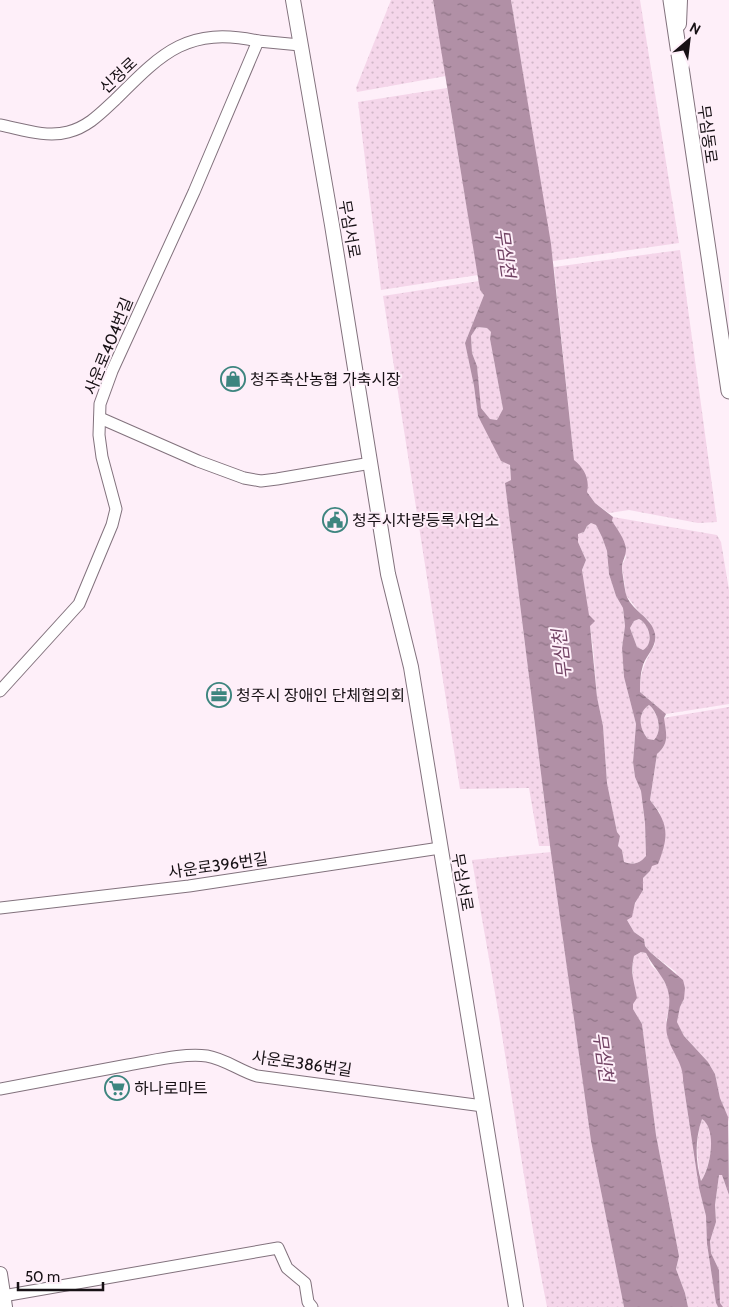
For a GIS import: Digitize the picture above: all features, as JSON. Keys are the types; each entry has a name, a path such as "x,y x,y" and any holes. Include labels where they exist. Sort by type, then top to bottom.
{"main road":[{"name":"무심동로","path":"671,0 729,391"}],"street":[{"name":"무심서로","path":"293,0 388,574 411,668 516,1307"},
{"path":"678,52 680,0"},
{"name":"신정로","path":"0,125 38,133 55,134 68,132 81,127 97,117 161,57 180,44 197,39 218,37 258,40"},
{"path":"258,40 300,45"},
{"name":"사운로404번길","path":"0,691 79,604 112,525 116,509 102,457 99,435 100,404 112,371 194,192 258,40"},
{"path":"100,418 215,468 244,478 261,481 371,463"},
{"name":"사운로396번길","path":"0,908 190,886 440,848"},
{"name":"사운로386번길","path":"0,1089 196,1055 209,1056 245,1073 257,1076 483,1106"},
{"path":"0,1274 4,1302 278,1248 287,1268 305,1283 308,1302 312,1307"}],"shaded area":[{"path":"391,0 433,0 446,76 357,92 356,88"},
{"path":"511,0 640,0 679,243 553,261"},
{"path":"447,88 478,275 381,290 358,102"},
{"path":"680,250 717,522 698,523 629,510 609,513 595,503 587,492 574,461 554,267"},
{"path":"479,281 480,290 484,295 465,343 478,416 510,464 511,480 505,483 550,846 539,846 529,788 460,789 383,296"},
{"path":"477,327 487,328 491,332 490,339 503,409 497,420 490,419 481,408 477,366 472,353 471,336"},
{"path":"613,517 717,535 721,542 729,590 729,704 666,714 640,692 644,667 655,644 650,622 639,612 626,595 622,566 626,557 612,521"},
{"path":"591,523 596,525 602,537 607,551 609,574 616,596 623,608 625,626 622,648 624,677 636,724 633,762 635,777 641,791 645,823 646,856 634,864 624,862 622,850 618,846 620,836 617,832 607,783 603,726 597,697 593,647 582,570 586,560 578,542 578,534 584,532"},
{"path":"639,619 646,625 650,638 647,647 643,650 637,647 630,628 634,621"},
{"path":"649,705 657,717 659,727 654,740 648,739 641,726 641,717 645,708"},
{"path":"729,707 729,1122 720,1098 715,1074 708,1062 684,1036 677,1022 684,999 676,972 650,952 645,946 644,939 634,932 627,920 632,916 642,888 643,878 650,871 660,813 650,800 657,754 664,746 666,737 663,718"},
{"path":"551,852 591,1141 624,1307 547,1307 528,1203 498,1008 472,860"},
{"path":"641,952 646,953 651,965 661,975 670,998 666,1020 684,1071 683,1081 699,1188 706,1216 707,1244 718,1307 688,1307 676,1269 679,1256 656,1135 642,1024 633,1009 633,962 634,956"},
{"path":"702,1118 710,1129 712,1143 708,1164 701,1181 697,1150"},
{"path":"719,1175 722,1175 729,1195 729,1307 723,1307 720,1304 719,1270 711,1253 710,1241 716,1222 715,1205"}],"water":[{"name":"무심천","path":"433,0 511,0 551,244 574,460 585,474 588,483 587,492 595,503 613,517 612,521 626,549 622,567 628,600 650,623 655,634 655,643 642,668 640,692 666,714 664,718 665,742 657,754 650,800 664,823 665,838 658,864 652,866 643,878 643,890 635,903 632,917 627,920 634,932 644,939 645,946 650,952 683,980 685,988 684,999 677,1022 684,1036 708,1062 715,1074 720,1098 728,1117 729,1195 722,1175 719,1175 715,1205 716,1222 710,1241 711,1253 719,1270 720,1303 723,1307 718,1307 716,1303 707,1244 706,1216 699,1188 682,1069 667,1033 668,990 663,978 646,953 641,952 634,956 632,968 637,998 633,1004 633,1009 642,1024 656,1135 679,1256 676,1269 688,1307 624,1307 591,1141 550,846 505,483 511,480 510,465 501,461 478,416 465,343 484,295 480,290","holes":["477,327 487,328 491,332 490,339 503,409 497,420 490,419 481,408 477,366 472,353 471,336","591,523 596,525 602,537 607,551 609,574 616,596 623,608 625,626 622,648 624,677 636,724 633,762 635,777 641,791 645,823 646,856 634,864 624,862 622,850 618,846 620,836 617,832 607,783 603,726 597,697 590,626 595,621 589,615 582,570 586,560 578,542 578,534 584,532","639,619 643,621 648,629 649,643 643,650 637,647 630,628 634,621","649,705 657,717 659,727 654,740 648,739 641,726 643,712","702,1119 710,1131 711,1148 705,1175 701,1181 697,1157 698,1134"]}],"place":[{"name":"청주축산농협 가축시장","path":"233,379"},
{"name":"청주시차량등록사업소","path":"335,520"},
{"name":"청주시 장애인 단체협의회","path":"219,695"},
{"name":"하나로마트","path":"117,1088"}]}
